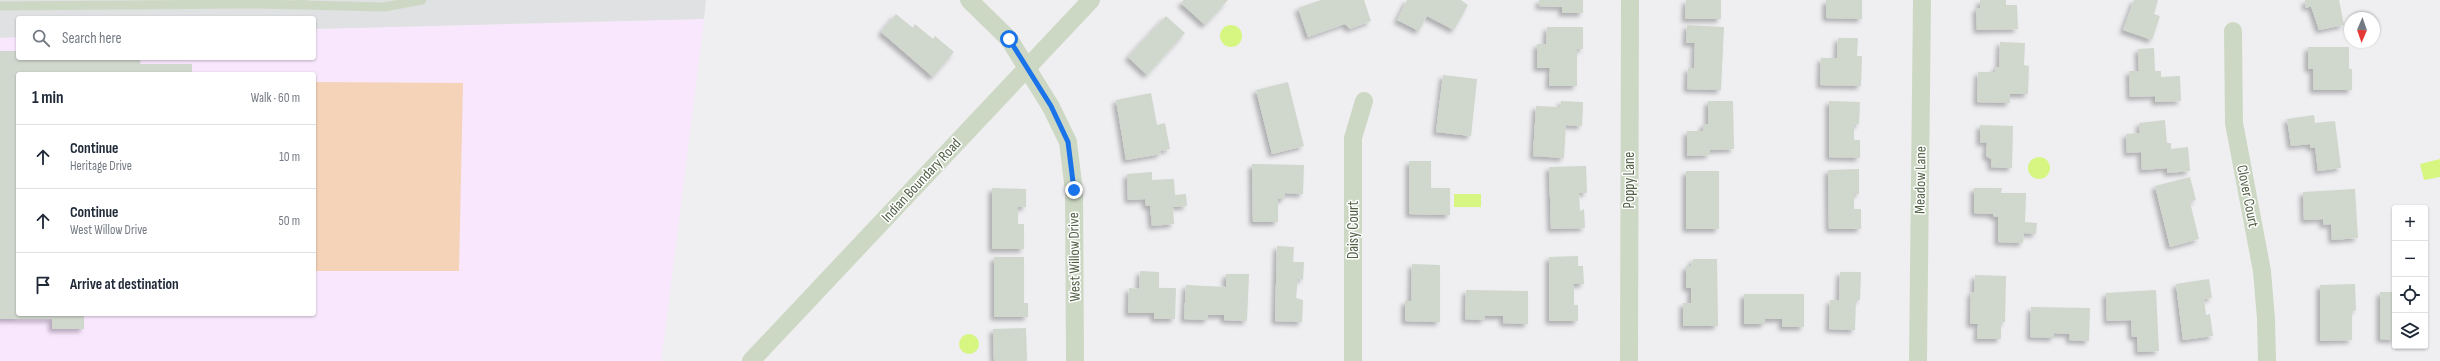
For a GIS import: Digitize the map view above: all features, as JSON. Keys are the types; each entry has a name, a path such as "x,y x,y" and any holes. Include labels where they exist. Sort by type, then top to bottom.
{"street":[{"name":"West Willow Drive","path":"969,0 1008,37 1051,106 1068,142 1074,190 1075,361"},
{"name":"Indian Boundary Road","path":"751,361 1091,0"},
{"name":"Poppy Lane","path":"1629,361 1630,0"},
{"name":"Meadow Lane","path":"1918,361 1922,0"},
{"name":"Clover Court","path":"2233,31 2234,123 2262,271 2266,319 2267,361"},
{"name":"Daisy Court","path":"1353,361 1353,138 1364,100"}],"lane":[{"path":"0,6 302,3 384,7 422,0"}],"shaded area":[{"path":"0,0 706,0 704,19 316,29 316,16 16,16 16,37 0,38"},
{"path":"704,19 661,361 0,361 0,38 16,37 16,60 316,60 316,29"},
{"path":"1227,25 1235,25 1242,32 1242,40 1235,47 1227,47 1220,40 1220,32"},
{"path":"316,82 463,83 459,271 316,271"},
{"path":"2039,157 2043,158 2049,164 2049,172 2043,178 2039,179 2035,178 2029,172 2028,168 2029,164 2035,158"},
{"path":"2440,159 2440,177 2424,180 2420,164"},
{"path":"1454,194 1481,194 1481,207 1454,207"},
{"path":"965,334 973,334 979,340 979,348 973,354 965,354 959,348 959,340"}],"building":[{"path":"1184,0 1228,0 1205,25 1181,3"},
{"path":"1321,0 1364,0 1371,21 1350,29 1345,24 1308,37 1298,8"},
{"path":"1407,0 1461,0 1468,5 1454,30 1427,16 1419,31 1397,20"},
{"path":"1539,0 1583,0 1583,13 1562,13 1562,7 1539,6"},
{"path":"1686,0 1721,0 1721,19 1685,19"},
{"path":"1826,0 1862,0 1862,19 1826,18"},
{"path":"1980,0 2006,0 2006,5 2017,5 2018,29 1977,30 1976,8 1980,8"},
{"path":"2134,0 2158,0 2154,14 2160,16 2152,40 2123,30"},
{"path":"2305,0 2339,0 2344,25 2319,30 2311,6 2306,8"},
{"path":"896,14 913,28 915,24 933,39 935,36 954,52 933,77 881,32"},
{"path":"1166,16 1185,33 1147,75 1128,57"},
{"path":"1687,25 1724,27 1721,90 1687,89 1688,68 1694,68 1695,43 1686,43"},
{"path":"1547,27 1583,27 1583,49 1577,49 1577,86 1549,86 1550,68 1537,68 1537,44 1546,44"},
{"path":"1838,38 1858,38 1857,56 1862,56 1861,86 1820,85 1821,58 1837,58"},
{"path":"2000,42 2025,43 2024,65 2029,66 2028,94 2010,94 2010,103 1977,102 1978,72 1995,72 1995,67 1999,67"},
{"path":"2308,47 2349,48 2349,69 2352,69 2352,90 2313,90 2313,69 2308,69"},
{"path":"2154,48 2155,71 2161,71 2161,77 2180,76 2181,101 2155,102 2155,96 2130,97 2129,71 2139,71 2138,49"},
{"path":"0,51 16,51 16,60 141,60 140,64 192,64 192,72 16,72 16,316 84,316 84,329 52,329 52,319 0,319"},
{"path":"1443,75 1477,79 1471,136 1436,132"},
{"path":"1288,82 1304,146 1272,154 1256,90"},
{"path":"1151,93 1157,125 1165,123 1170,149 1160,151 1161,154 1126,160 1116,100"},
{"path":"1561,101 1583,102 1582,126 1566,125 1564,158 1533,156 1536,106 1560,107"},
{"path":"1708,101 1733,101 1734,149 1710,150 1710,155 1687,156 1687,131 1703,131 1703,124 1708,124"},
{"path":"1829,101 1860,102 1859,124 1854,125 1854,140 1860,140 1860,158 1829,157"},
{"path":"2314,115 2315,123 2335,121 2341,168 2318,171 2315,147 2310,148 2310,144 2291,146 2287,119"},
{"path":"2165,120 2167,143 2171,143 2171,149 2188,147 2190,171 2167,173 2167,168 2142,170 2141,152 2127,153 2126,134 2140,133 2139,123"},
{"path":"1980,125 2013,126 2012,168 1991,167 1991,159 1986,156 1987,142 1980,143"},
{"path":"1409,161 1431,161 1431,188 1450,188 1450,215 1409,214"},
{"path":"1252,164 1304,165 1303,194 1285,193 1285,199 1278,199 1278,222 1253,222"},
{"path":"1586,166 1587,193 1579,193 1580,211 1584,209 1585,228 1551,229 1549,167"},
{"path":"1859,169 1859,194 1854,194 1854,209 1861,209 1861,229 1829,229 1828,170"},
{"path":"1686,171 1719,171 1719,229 1686,229"},
{"path":"1152,172 1152,180 1174,179 1175,195 1186,194 1187,206 1173,207 1174,224 1152,226 1150,206 1146,206 1145,199 1128,200 1127,174"},
{"path":"2190,177 2196,200 2190,202 2199,239 2170,247 2155,186"},
{"path":"992,188 1026,189 1026,207 1018,207 1018,224 1024,224 1024,249 992,249"},
{"path":"1974,188 2002,188 2001,193 2026,193 2025,222 2037,223 2036,234 2024,233 2023,243 1998,242 1998,217 1993,216 1993,214 1974,213"},
{"path":"2355,189 2358,238 2332,240 2331,224 2323,225 2323,219 2304,220 2303,192"},
{"path":"1277,246 1294,247 1293,262 1304,262 1303,280 1298,278 1296,298 1303,300 1302,322 1275,321"},
{"path":"1578,256 1578,266 1583,266 1584,284 1574,284 1574,305 1578,305 1578,321 1549,321 1549,257"},
{"path":"994,257 1024,257 1024,303 1028,303 1028,317 994,317"},
{"path":"1693,259 1717,259 1718,326 1683,326 1683,303 1691,303 1691,288 1686,288 1686,266 1691,266"},
{"path":"1412,264 1440,265 1440,322 1405,321 1405,301 1411,301"},
{"path":"1140,271 1159,272 1159,288 1176,288 1175,319 1154,319 1154,313 1128,313 1129,288 1139,289"},
{"path":"1840,272 1861,272 1860,300 1856,300 1855,330 1829,329 1830,300 1839,300"},
{"path":"1226,274 1249,274 1247,321 1224,320 1224,315 1208,315 1208,320 1184,319 1186,285 1226,287"},
{"path":"1975,275 2006,276 2005,322 2001,323 2001,339 1977,339 1978,324 1970,324 1971,292 1974,292"},
{"path":"2209,279 2212,298 2204,299 2206,315 2210,314 2213,336 2183,340 2176,284"},
{"path":"2355,284 2356,310 2352,312 2352,340 2320,341 2320,285"},
{"path":"1466,290 1528,291 1528,324 1503,323 1503,316 1484,316 1485,320 1465,319"},
{"path":"2156,290 2159,351 2138,352 2137,337 2132,337 2131,320 2107,321 2106,293"},
{"path":"2380,292 2392,292 2392,340 2380,339"},
{"path":"1744,294 1804,294 1804,327 1782,327 1782,319 1765,319 1765,324 1744,324"},
{"path":"2031,307 2090,308 2089,341 2069,340 2070,334 2054,333 2054,338 2030,337"},
{"path":"1026,328 1027,361 994,361 993,329"}],"route":[{"path":"1009,39 1028,67 1051,106 1068,142 1074,190"}]}
